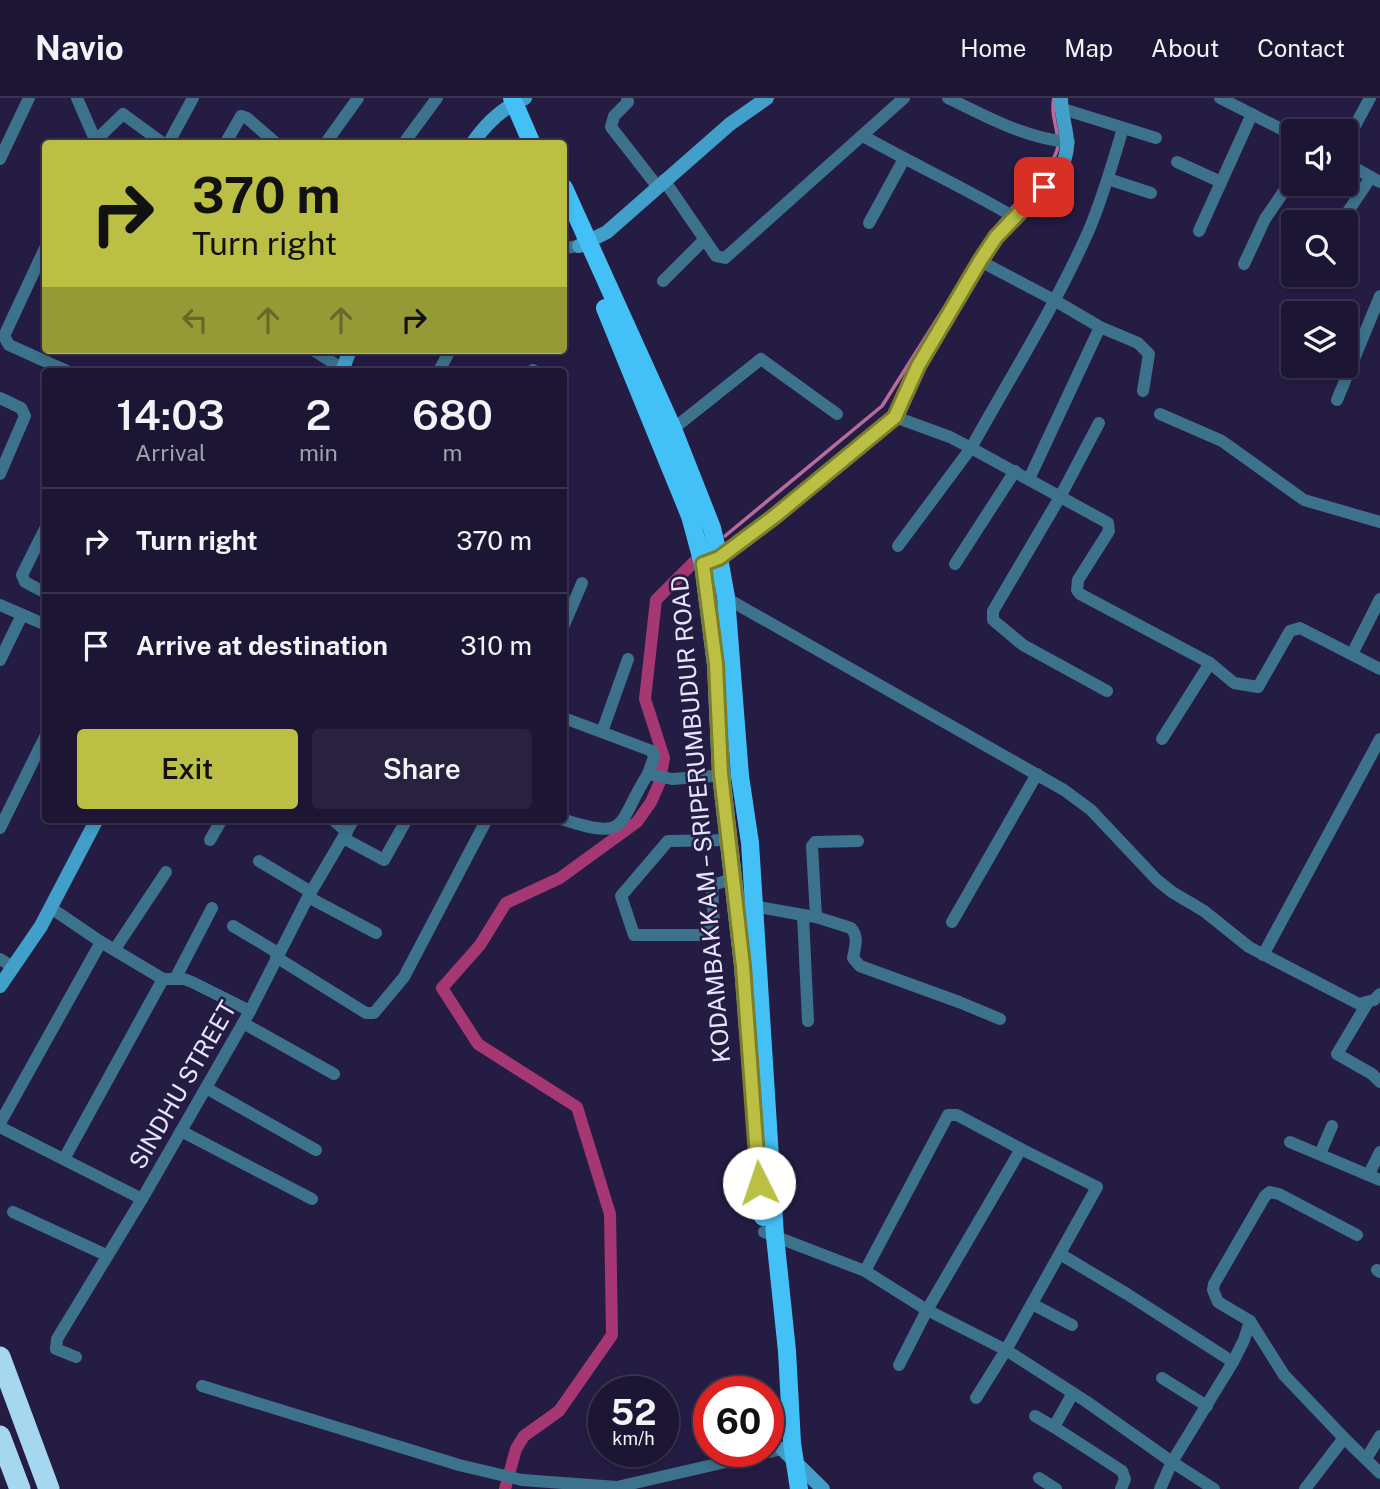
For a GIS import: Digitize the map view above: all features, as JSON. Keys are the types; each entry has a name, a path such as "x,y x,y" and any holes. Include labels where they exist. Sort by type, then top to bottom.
{"highway":[{"path":"0,1357 49,1489"},
{"path":"0,1436 20,1489"}],"main road":[{"path":"519,99 531,140"},
{"path":"519,99 543,140"},
{"name":"KODAMBAKKAM – SRIPERUMBUDUR ROAD","path":"567,201 577,246 673,429 712,528 711,561 721,774 770,1234 787,1351 792,1444 799,1489"},
{"name":"KODAMBAKKAM – SRIPERUMBUDUR ROAD","path":"567,220 726,598 740,776 750,843 778,1376"},
{"name":"KODAMBAKKAM – SRIPERUMBUDUR ROAD","path":"784,1466 787,1489"}],"street":[{"path":"0,159 29,98"},
{"path":"77,98 94,140"},
{"path":"168,140 192,98"},
{"path":"406,140 437,98"},
{"path":"627,98 628,102 614,116 611,127 720,258 729,256 904,98"},
{"path":"577,246 607,232 730,124 767,98"},
{"path":"948,98 1007,126 1061,141"},
{"path":"1220,98 1237,102 1252,114 1281,129"},
{"path":"1358,120 1370,98"},
{"path":"475,140 486,123 519,99"},
{"path":"327,140 351,100"},
{"path":"711,561 775,516 895,417 918,366 1009,214 1059,171 1066,158 1061,141 1062,104 1156,138"},
{"path":"97,140 123,114 160,140"},
{"path":"1199,231 1252,114"},
{"path":"227,140 238,118 244,117 272,140"},
{"path":"898,546 971,448 1054,300 1089,230 1123,128"},
{"path":"863,136 1009,214"},
{"path":"869,223 904,159"},
{"path":"1177,162 1221,182"},
{"path":"1351,210 1375,180 1358,170"},
{"path":"1108,178 1151,193"},
{"path":"1244,264 1265,219 1281,196"},
{"path":"663,281 704,240"},
{"path":"42,255 4,337 9,345 60,368"},
{"path":"980,261 1147,350 1149,354 1143,391"},
{"path":"1337,400 1380,296"},
{"path":"1029,479 1100,327"},
{"path":"319,354 340,368"},
{"path":"673,429 761,359 837,414"},
{"path":"0,398 21,408 25,416 0,474"},
{"path":"1160,414 1222,441 1304,500 1380,520 1380,509"},
{"path":"895,417 950,437 1105,520 1110,526 1078,580 1077,590 1080,594 1210,663 1234,683 1258,687 1294,628 1305,630 1380,669"},
{"path":"1099,423 1060,497 993,611 993,620 1023,645 1107,691"},
{"path":"955,564 1015,471"},
{"path":"42,535 22,575 25,582 42,591"},
{"path":"567,618 582,583"},
{"path":"726,598 1037,774 1091,810 1157,880 1204,911 1249,947 1359,1004 1374,1000 1380,994"},
{"path":"1352,654 1380,598"},
{"path":"0,605 42,623"},
{"path":"0,660 22,615"},
{"path":"602,732 628,659"},
{"path":"1162,739 1210,663"},
{"path":"567,719 652,751 654,757 651,775 617,827 602,830 567,820"},
{"path":"1263,955 1380,738"},
{"path":"0,828 42,743"},
{"path":"651,775 672,779 721,774 740,776"},
{"path":"952,922 1037,774"},
{"path":"0,986 51,908 95,823"},
{"path":"210,840 220,823"},
{"path":"335,823 345,835 384,860 405,823"},
{"name":"SINDHU STREET","path":"76,1357 59,1352 55,1345 247,1017 309,895 352,823"},
{"path":"233,926 366,1013 374,1013 404,977 485,823"},
{"path":"730,840 668,841 621,897 634,935 701,935 709,931 714,928 715,918 712,885 733,879"},
{"path":"816,917 812,844 858,841"},
{"path":"260,861 309,895 376,933"},
{"path":"115,949 166,872"},
{"path":"734,903 816,917 851,928 857,941 853,958 860,967 1000,1019"},
{"path":"51,908 101,942 169,979 192,982 334,1074"},
{"path":"64,1159 212,908"},
{"path":"803,915 808,1021"},
{"path":"101,942 0,1125 142,1199"},
{"path":"0,959 13,967"},
{"path":"1368,1002 1338,1054 1372,1074 1380,1082"},
{"path":"206,1088 316,1150"},
{"path":"865,1271 948,1115 957,1115 1097,1187 1006,1350 976,1398"},
{"path":"1320,1154 1332,1126"},
{"path":"181,1131 312,1199"},
{"path":"1290,1142 1375,1177 1380,1152"},
{"path":"899,1365 927,1310 1021,1149"},
{"path":"1357,1235 1274,1192 1265,1196 1213,1290 1218,1302 1250,1321 1284,1375 1380,1473"},
{"path":"13,1212 106,1255"},
{"path":"770,1234 865,1271 927,1310 1006,1350 1214,1489"},
{"path":"1060,1254 1233,1362"},
{"path":"1032,1304 1072,1325"},
{"path":"1160,1489 1172,1462 1233,1362 1250,1321"},
{"path":"1162,1378 1208,1406"},
{"path":"202,1386 499,1476 522,1480 617,1488 708,1467"},
{"path":"1054,1427 1073,1393"},
{"path":"1035,1416 1122,1471 1125,1479 1121,1489"},
{"path":"1366,1459 1380,1436"},
{"path":"1305,1489 1344,1438"},
{"path":"784,1452 823,1489"},
{"path":"1040,1478 1056,1489"}],"waterway":[{"path":"996,228 1041,176 1055,155 1058,140 1053,110 1054,98"},
{"path":"725,536 882,406 944,308"},
{"path":"505,1489 516,1449 524,1436 559,1411 612,1335 610,1214 577,1107 478,1044 442,988 480,945 506,903 560,878 637,822 651,802 659,784 664,758 645,699 656,600 698,558"}],"route":[{"path":"759,1183 743,966 721,774 716,664 703,564 719,558 775,516 895,417 941,323 980,261 996,237 1044,187"}]}
